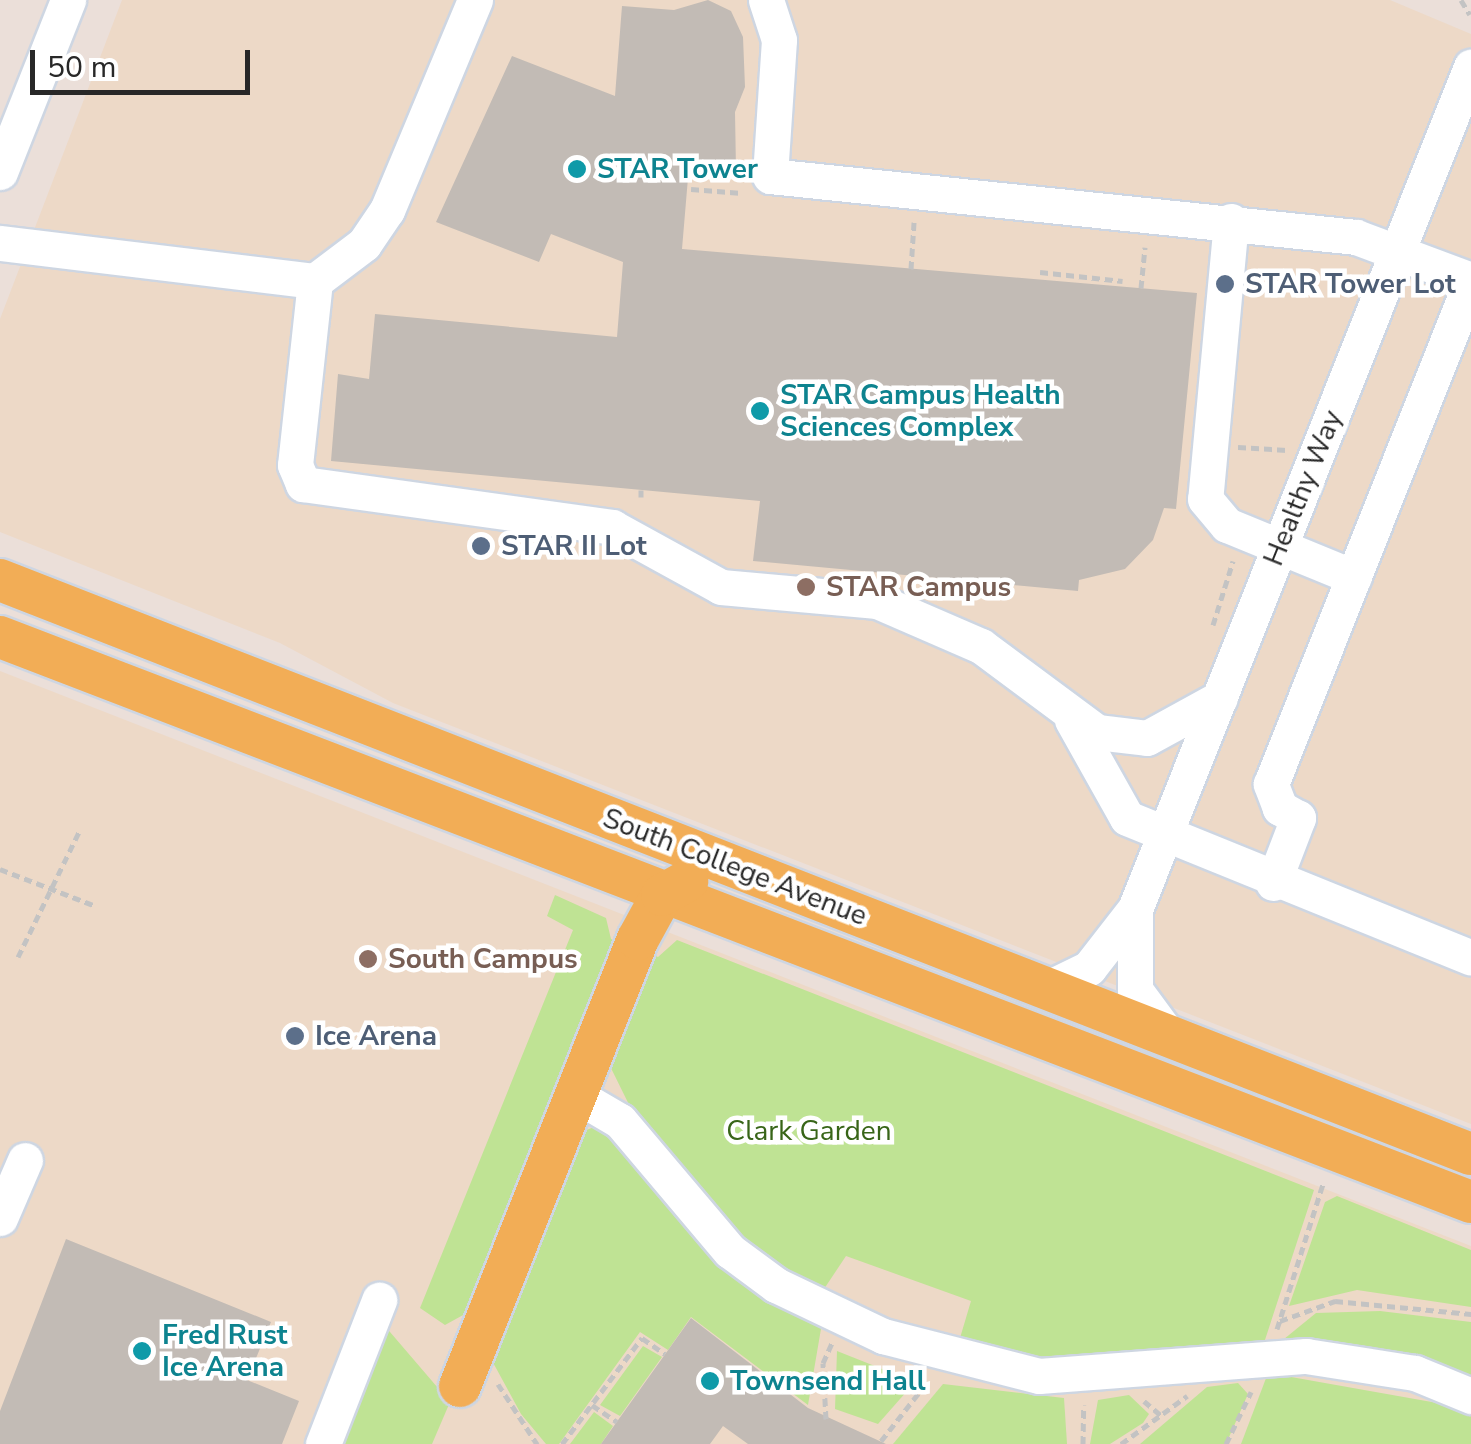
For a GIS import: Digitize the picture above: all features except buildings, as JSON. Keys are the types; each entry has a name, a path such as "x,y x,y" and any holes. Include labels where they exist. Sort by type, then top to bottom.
{"main road":[{"name":"South College Avenue","path":"0,580 1471,1154"},
{"name":"South College Avenue","path":"0,637 662,895 1471,1202"},
{"path":"475,1376 574,1094 662,895 722,862"}],"street":[{"path":"0,172 68,0"},
{"path":"0,243 315,281 364,244 388,210 475,0"},
{"path":"766,0 780,40 770,176 1231,221 1398,250 1471,281 1270,784 1280,808 1298,818 1273,884"},
{"name":"Healthy Way","path":"1046,989 1089,968 1136,909 1471,67"},
{"path":"1231,221 1208,444 1214,516 1280,548 1354,576"},
{"path":"315,281 296,465 318,492 577,520 631,535 721,588 876,602 981,646 1072,720 1127,818 1163,838 1273,884 1471,958"},
{"path":"1072,720 1147,738 1220,698"},
{"name":"Healthy Way","path":"1136,909 1134,990 1170,1037"},
{"path":"574,1094 620,1121 730,1252 776,1285 883,1336 1039,1376 1373,1363 1471,1396"},
{"path":"0,1218 25,1160"},
{"path":"323,1444 379,1300"}],"path":[{"path":"1461,0 1470,15"},
{"path":"911,269 914,210"},
{"path":"1140,288 1146,240"},
{"path":"1040,272 1123,281"},
{"path":"1208,444 1318,450"},
{"path":"18,957 80,830"},
{"path":"0,869 96,906"},
{"path":"1226,1444 1258,1378 1253,1370 1280,1321 1324,1184"},
{"path":"1280,1321 1335,1300 1471,1314"},
{"path":"562,1444 642,1338 666,1354"},
{"path":"881,1441 931,1374"},
{"path":"475,1376 536,1444"},
{"path":"1084,1444 1085,1387"},
{"path":"1121,1444 1192,1392"},
{"path":"592,1404 617,1422"}],"shaded area":[{"name":"STAR Campus","path":"122,0 1390,0 1471,34 1471,1124 393,703 280,643 0,532 0,319"},
{"name":"South Campus","path":"0,671 1471,1246 1471,1444 0,1444"}],"green space":[{"path":"555,895 606,918 611,939 623,944 474,1309 445,1325 420,1308 573,930 547,916"},
{"name":"Clark Garden","path":"677,940 1314,1190 1263,1346 1042,1364 968,1349 960,1338 971,1301 846,1256 822,1292 767,1266 641,1129 607,1060 648,953 658,957"},
{"path":"594,1127 625,1145 718,1258 822,1323 808,1405 691,1317 668,1350 640,1332 559,1444 546,1444 521,1414 490,1357 579,1133"},
{"path":"1337,1196 1471,1250 1471,1307 1357,1290 1289,1306 1325,1202"},
{"path":"1380,1311 1471,1322 1471,1382 1273,1348 1316,1313"},
{"path":"384,1325 450,1402 432,1444 333,1444"},
{"path":"643,1346 662,1357 620,1416 600,1405"},
{"path":"837,1351 915,1382 878,1424 835,1409"},
{"path":"1268,1373 1443,1404 1471,1416 1471,1444 1241,1444"},
{"path":"1238,1383 1248,1394 1226,1444 1140,1444 1207,1387"},
{"path":"943,1384 1064,1398 1067,1444 893,1444"},
{"path":"1129,1395 1149,1414 1143,1423 1110,1444 1090,1444 1098,1400"},
{"path":"594,1412 613,1426 601,1444 570,1444"}],"place":[{"name":"STAR Tower","path":"577,169"},
{"name":"STAR Tower Lot","path":"1225,284"},
{"name":"STAR Campus Health Sciences Complex","path":"760,411"},
{"name":"STAR II Lot","path":"481,546"},
{"name":"STAR Campus","path":"806,587"},
{"name":"South Campus","path":"368,959"},
{"name":"Ice Arena","path":"295,1036"},
{"name":"Fred Rust Ice Arena","path":"142,1351"},
{"name":"Townsend Hall","path":"710,1381"}]}
